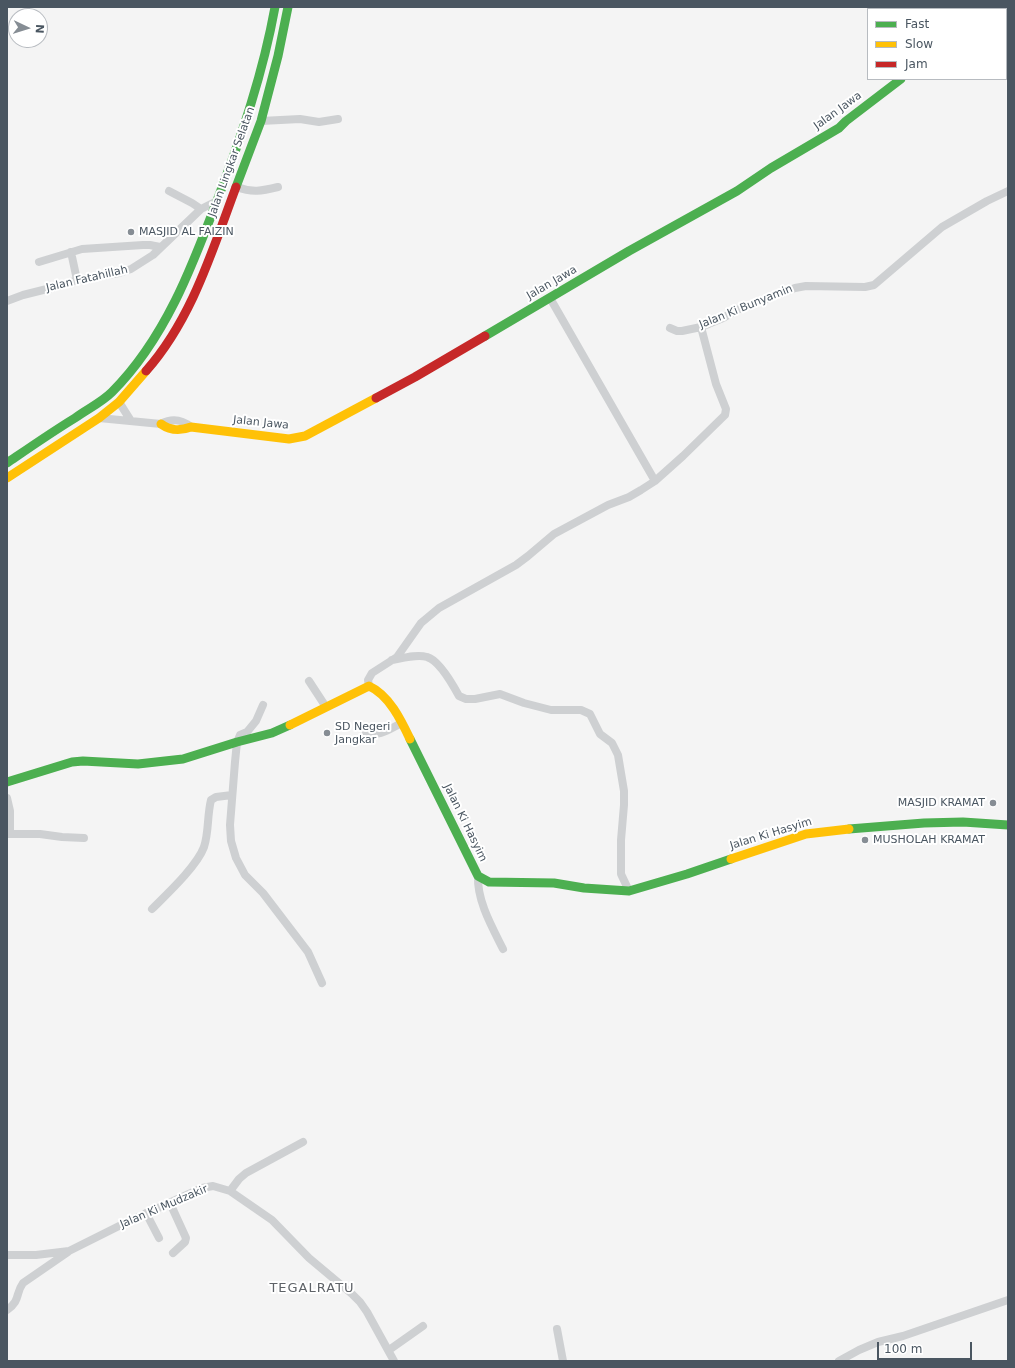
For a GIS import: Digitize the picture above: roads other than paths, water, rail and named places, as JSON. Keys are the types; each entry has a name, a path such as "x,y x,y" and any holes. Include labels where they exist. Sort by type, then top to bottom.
{"main road":[{"name":"Jalan Lingkar Selatan","path":"7,463 111,393 130,372 148,348 187,277 217,201 252,106 270,36 275,7"},
{"name":"Jalan Lingkar Selatan","path":"7,478 99,418 119,402 154,362 182,320 197,289 261,121 278,56 288,7"},
{"name":"Jalan Jawa","path":"161,424 168,430 184,430 191,427 289,439 305,436 415,377 737,191 771,168 840,128 846,121 900,80"},
{"path":"130,372 141,378"},
{"path":"7,782 72,762 83,761 138,764 183,760 237,742 272,733 369,686"},
{"name":"Jalan Ki Hasyim","path":"369,686 377,690 402,723 478,876 489,882 554,883 584,888 629,891 687,874 806,834 924,823 963,822 1008,824"}],"street":[{"path":"261,121 300,119 318,122 338,119"},
{"path":"236,187 250,192 278,187"},
{"path":"169,191 201,209"},
{"name":"Jalan Ki Bunyamin","path":"670,328 677,331 682,331 701,327 723,318 737,310 795,288 806,286 865,287 874,285 942,227 987,201 1008,191"},
{"name":"Jalan Fatahillah","path":"7,301 76,280 125,271 153,255 201,209 217,201"},
{"path":"39,262 82,249 150,244 160,247"},
{"path":"71,252 76,280"},
{"path":"550,298 655,481"},
{"path":"369,686 368,680 372,673 392,660 400,652 421,623 439,608 516,565 554,534 608,504 635,494 655,481 725,415 726,413 716,384 701,327"},
{"path":"119,402 131,421"},
{"name":"Jalan Jawa","path":"99,418 161,424"},
{"path":"392,660 420,656 430,658 443,670 459,696 462,698 475,699 500,694 524,703 551,710 582,710 590,714 600,734 612,743 618,755 624,791 621,840 621,874 629,891"},
{"path":"310,681 326,707"},
{"path":"263,705 256,721 247,732 240,735 237,742 232,795 231,833 234,850 240,866 250,882 263,893 308,952 322,983"},
{"path":"366,732 379,734 402,723"},
{"path":"152,909 178,882 201,852 206,839 211,800 216,797 232,795"},
{"path":"7,798 10,811 8,834 40,834 84,838"},
{"path":"478,876 478,884 482,902 503,949"},
{"path":"230,1191 239,1179 246,1173 304,1142"},
{"name":"Jalan Ki Mudzakir","path":"7,1255 36,1255 69,1251 170,1202 208,1187 218,1187 230,1191 272,1220 309,1258 352,1294 367,1312 394,1361"},
{"path":"170,1202 186,1238 185,1242 173,1253"},
{"path":"146,1213 159,1238"},
{"path":"7,1310 15,1303 20,1287 23,1283 69,1251"},
{"path":"839,1361 858,1350 878,1342 903,1336 1008,1300"},
{"path":"389,1350 423,1326"},
{"path":"556,1329 563,1361"}],"place":[{"name":"MASJID AL FAIZIN","path":"131,232"},
{"name":"SD Negeri Jangkar","path":"327,733"},
{"name":"MASJID KRAMAT","path":"993,803"},
{"name":"MUSHOLAH KRAMAT","path":"865,840"}],"district":[{"name":"TEGALRATU","path":"312,1289"}]}
